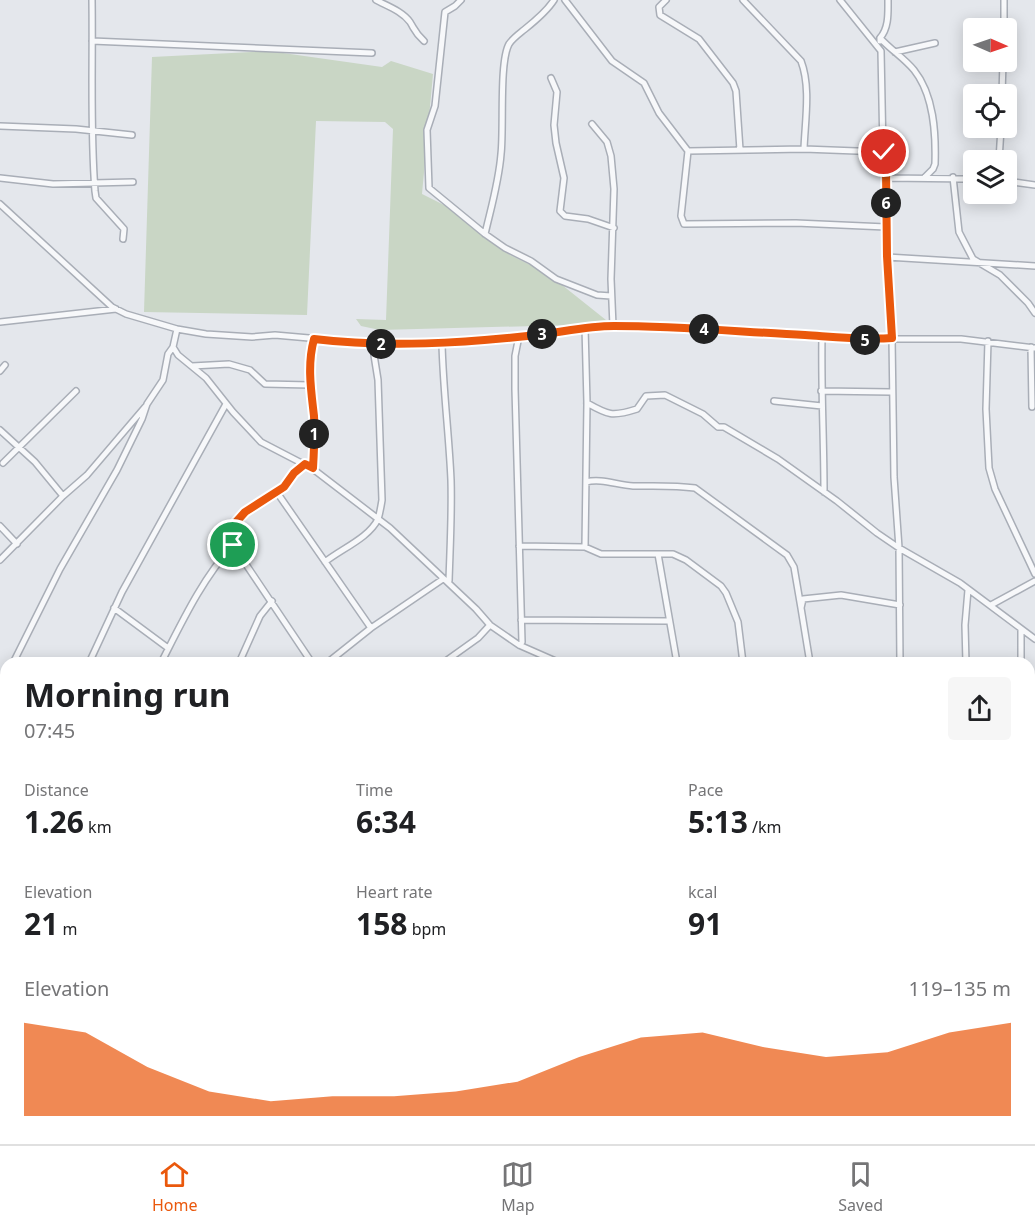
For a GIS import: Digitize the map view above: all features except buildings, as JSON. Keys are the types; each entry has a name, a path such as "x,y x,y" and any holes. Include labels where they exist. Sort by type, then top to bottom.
{"street":[{"path":"92,0 94,184 96,198 124,229 123,239"},
{"path":"376,0 400,13 424,41"},
{"path":"461,0 445,12 435,106 427,130 429,188 485,234 505,248 531,261 556,279 597,295 611,296"},
{"path":"485,234 501,154 503,83 507,50 518,33 525,30 554,0"},
{"path":"565,0 612,61 644,83 659,113 688,151 681,216 684,224 795,223 886,227"},
{"path":"666,0 659,7 660,15 699,39 716,58 733,83 736,91 740,150"},
{"path":"743,0 801,61 805,70 804,149"},
{"path":"840,0 881,51"},
{"path":"888,0 885,33 880,38 892,338 894,477 899,548 900,657"},
{"path":"1004,0 1004,18"},
{"path":"880,38 915,71 926,89 932,114 935,164 924,178"},
{"path":"93,41 372,53"},
{"path":"894,52 935,43"},
{"path":"551,78 557,92 554,125 564,178 560,211 565,216 588,219 614,228"},
{"path":"592,124 607,142 611,156 614,189 611,296 613,326"},
{"path":"0,126 132,135"},
{"path":"688,151 804,149 884,152"},
{"path":"953,177 958,232 973,258 985,264 1016,290 1035,313"},
{"path":"886,178 963,177"},
{"path":"0,178 53,184 133,183"},
{"path":"1017,183 1035,186"},
{"path":"0,204 116,309 177,329 206,334 252,337 275,335 377,344 442,343 613,326 698,328 844,339 988,341 1033,348 1032,407"},
{"path":"887,256 1035,266"},
{"path":"0,322 116,309"},
{"path":"585,327 587,403 585,547"},
{"path":"0,560 87,475 147,404 163,380 168,354 173,347 177,329"},
{"path":"519,336 515,356 522,642 519,645"},
{"path":"822,336 824,492"},
{"path":"313,468 314,417 310,385 311,350 314,339"},
{"path":"988,341 986,409 989,468 995,489 1035,574"},
{"path":"442,343 443,392 451,481 451,530 446,580"},
{"path":"325,562 341,549 357,541 371,529 378,519 382,500 378,380 374,355 377,344"},
{"path":"173,347 206,378 261,442 313,468 416,551 490,625 542,657"},
{"path":"191,366 229,364 250,370 265,384 310,385"},
{"path":"0,371 5,365"},
{"path":"3,463 76,391"},
{"path":"821,391 891,392"},
{"path":"587,403 607,414 624,413 637,410 646,396 665,395 703,414 718,427 724,427 778,459 899,548 991,605 1035,639"},
{"path":"774,401 822,406"},
{"path":"16,657 60,569 117,470 147,404"},
{"path":"92,657 114,608 226,404"},
{"path":"0,430 20,447 63,496"},
{"path":"305,464 294,473 284,487 245,512 229,530 233,545 308,657"},
{"path":"586,482 593,480 631,486 695,488 788,555 794,567 809,657"},
{"path":"276,491 371,628"},
{"path":"0,526 17,544"},
{"path":"164,657 201,587 233,545"},
{"path":"519,546 585,547 601,554 658,554 676,657"},
{"path":"652,554 673,554 686,560 721,586 738,622 742,657"},
{"path":"335,657 371,628 446,580"},
{"path":"991,605 1035,581"},
{"path":"966,657 965,625 968,590"},
{"path":"801,608 803,598 806,597 841,595 900,605"},
{"path":"242,657 260,616 272,601"},
{"path":"114,608 168,648"},
{"path":"521,620 669,621"},
{"path":"451,657 490,625"},
{"path":"1021,630 1021,657"}],"green space":[{"path":"269,51 382,67 391,61 433,74 422,194 450,208 510,255 547,273 611,324 380,330 361,326 356,319 386,320 393,129 385,122 316,121 307,315 144,312 152,57"}],"route":[{"path":"233,545 229,530 238,518 284,487 294,473 305,464 313,468 314,417 310,385 311,350 314,339 377,344 463,342 540,335 585,327 613,326 698,328 844,339 892,338 884,152"}]}
